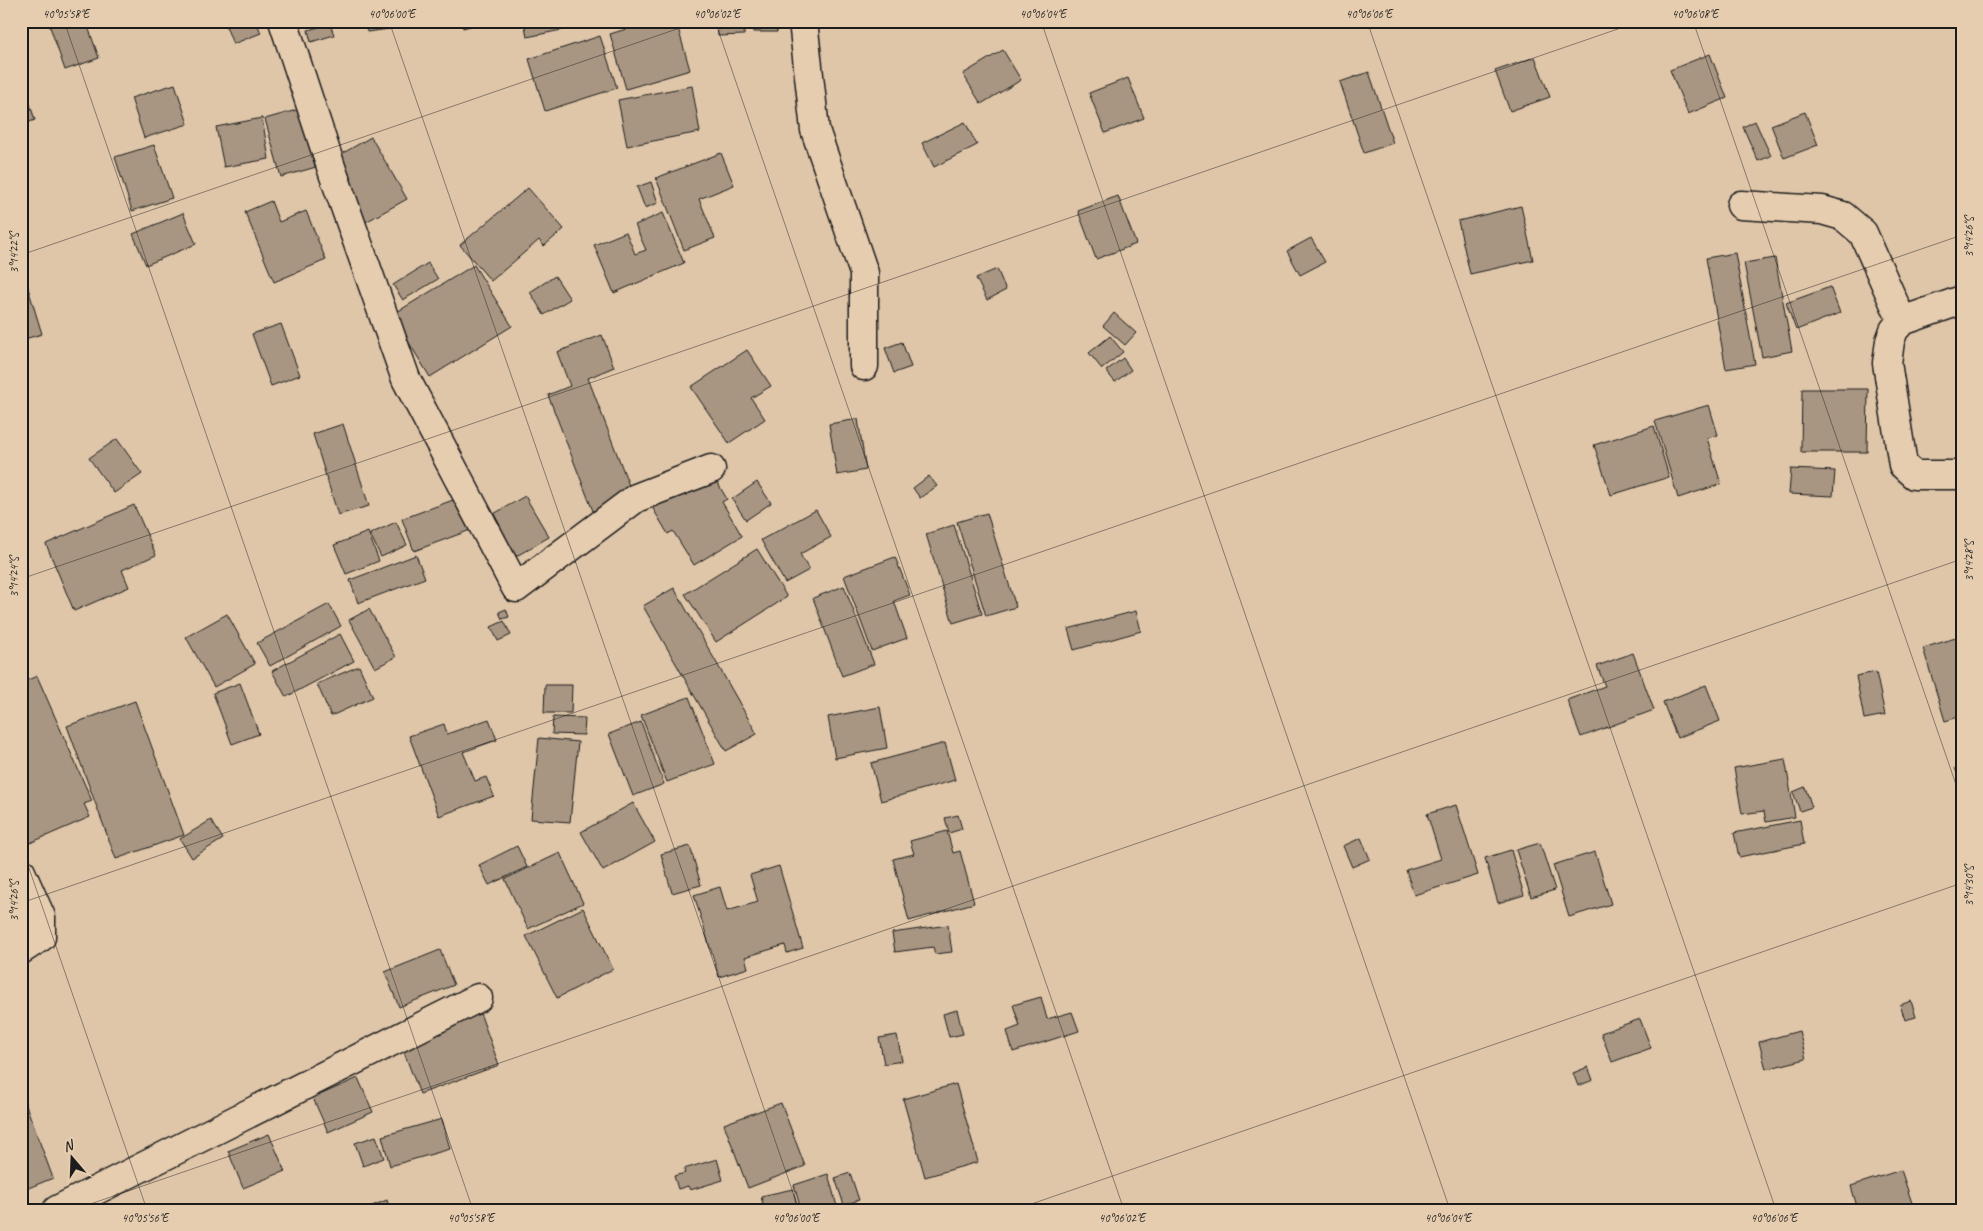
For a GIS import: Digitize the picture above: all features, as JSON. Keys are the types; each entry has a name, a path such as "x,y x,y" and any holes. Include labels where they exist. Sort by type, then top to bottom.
{"street":[{"path":"283,21 333,173 406,379 516,588 636,498 711,469"},
{"path":"802,21 815,130 864,273 864,366"},
{"path":"1741,205 1822,210 1843,216 1863,233 1902,321"},
{"path":"1962,300 1902,321 1894,330 1886,363 1903,464 1914,475 1962,475"},
{"path":"21,872 42,917 41,937 21,950"},
{"path":"56,1210 478,998"}],"building":[{"path":"48,21 86,21 99,58 65,70"},
{"path":"224,21 256,21 261,33 233,44"},
{"path":"365,21 426,21 426,24 367,32"},
{"path":"461,21 482,21 482,23 463,28"},
{"path":"524,21 596,21 596,23 527,37"},
{"path":"599,21 621,21 621,22 600,26"},
{"path":"652,21 676,21 690,70 626,89 610,34"},
{"path":"717,21 744,21 744,35 718,36"},
{"path":"752,21 777,21 777,32 753,32"},
{"path":"330,24 334,35 311,42 308,30"},
{"path":"600,36 617,88 545,111 529,59"},
{"path":"1003,50 1021,80 981,104 963,74"},
{"path":"1710,54 1727,98 1688,114 1670,70"},
{"path":"1535,57 1550,97 1510,111 1495,71"},
{"path":"1369,72 1393,143 1364,153 1340,82"},
{"path":"21,76 35,120 21,125"},
{"path":"1128,78 1144,118 1105,133 1089,93"},
{"path":"175,84 188,124 144,138 131,98"},
{"path":"692,86 700,132 627,146 618,100"},
{"path":"307,107 323,165 281,177 265,119"},
{"path":"1805,112 1818,145 1784,158 1771,125"},
{"path":"262,118 269,159 224,167 216,127"},
{"path":"1755,121 1771,156 1758,161 1743,127"},
{"path":"965,122 977,145 934,167 922,143"},
{"path":"371,137 407,199 362,224 340,186 352,179 338,156"},
{"path":"154,145 172,198 132,211 115,157"},
{"path":"721,153 734,185 699,199 715,238 684,250 656,178"},
{"path":"651,182 658,203 645,208 637,187"},
{"path":"528,188 564,229 544,246 539,240 491,281 460,245"},
{"path":"1118,196 1136,244 1096,259 1078,211"},
{"path":"271,201 279,222 306,211 326,260 274,282 245,212"},
{"path":"1521,206 1533,260 1470,274 1458,221"},
{"path":"183,213 196,244 146,265 133,234"},
{"path":"663,213 684,263 614,293 594,245 626,232 635,254 646,250 635,225"},
{"path":"1311,238 1325,262 1300,275 1287,251"},
{"path":"1735,253 1755,364 1726,369 1706,258"},
{"path":"1775,258 1792,351 1762,357 1744,263"},
{"path":"428,263 438,279 403,300 393,285"},
{"path":"21,265 42,334 21,340"},
{"path":"474,265 512,326 430,377 392,315"},
{"path":"997,269 1006,290 987,300 976,278"},
{"path":"555,276 570,299 544,315 530,292"},
{"path":"1830,287 1840,313 1796,330 1786,303"},
{"path":"1114,313 1136,333 1125,345 1103,326"},
{"path":"281,324 300,375 271,386 252,334"},
{"path":"602,335 614,367 588,378 633,496 593,511 548,395 570,386 557,352"},
{"path":"1110,336 1123,352 1102,369 1089,353"},
{"path":"902,342 911,367 894,373 885,348"},
{"path":"747,350 771,386 751,398 765,419 729,443 691,387"},
{"path":"1123,358 1131,370 1115,382 1106,371"},
{"path":"1802,389 1868,389 1867,452 1801,452"},
{"path":"1709,405 1718,435 1707,438 1721,484 1678,498 1655,421"},
{"path":"858,419 866,470 837,475 829,424"},
{"path":"343,424 369,506 338,515 313,434"},
{"path":"1654,426 1669,477 1611,495 1594,445"},
{"path":"117,439 142,474 114,493 89,458"},
{"path":"1791,469 1835,471 1833,496 1789,494"},
{"path":"711,472 727,499 722,502 742,536 694,565 673,531 668,534 652,507"},
{"path":"929,476 937,486 920,498 913,488"},
{"path":"757,482 771,503 746,520 732,499"},
{"path":"525,496 549,537 508,561 485,519"},
{"path":"461,497 473,529 414,551 402,519"},
{"path":"134,505 156,555 122,570 129,587 74,611 46,544"},
{"path":"816,510 831,537 800,554 809,570 785,583 761,540"},
{"path":"987,513 1016,607 986,616 957,522"},
{"path":"396,522 407,545 381,557 370,534"},
{"path":"954,525 982,614 953,623 926,534"},
{"path":"368,532 379,561 346,574 334,545"},
{"path":"757,549 787,597 716,642 685,594"},
{"path":"416,555 425,578 358,603 350,580"},
{"path":"895,557 910,595 894,601 907,638 872,651 844,576"},
{"path":"844,586 874,664 842,676 813,598"},
{"path":"674,588 757,734 726,751 643,606"},
{"path":"329,604 341,626 270,666 257,643"},
{"path":"369,609 396,657 375,668 349,620"},
{"path":"506,609 509,617 502,619 499,612"},
{"path":"1136,611 1141,631 1074,650 1068,629"},
{"path":"227,614 255,664 214,687 186,637"},
{"path":"504,621 511,635 498,641 491,627"},
{"path":"340,634 354,661 286,697 272,671"},
{"path":"1962,636 1962,716 1945,721 1923,648"},
{"path":"1633,653 1654,710 1581,737 1567,700 1605,686 1597,666"},
{"path":"359,666 373,697 331,716 317,684"},
{"path":"1876,672 1885,715 1864,719 1856,676"},
{"path":"37,676 92,801 84,804 90,817 30,843 21,824 21,683"},
{"path":"240,683 259,734 232,744 213,693"},
{"path":"545,685 572,685 571,713 544,713"},
{"path":"1706,685 1720,721 1677,738 1663,702"},
{"path":"689,697 715,764 667,782 641,715"},
{"path":"135,701 184,835 116,859 67,726"},
{"path":"880,707 887,748 835,758 828,717"},
{"path":"553,717 585,718 584,735 552,734"},
{"path":"489,719 497,740 463,752 475,781 486,777 494,796 439,816 409,736 444,724 447,734"},
{"path":"641,722 664,784 633,796 609,734"},
{"path":"539,738 578,742 570,822 531,819"},
{"path":"945,743 955,780 881,801 871,763"},
{"path":"1785,759 1795,817 1766,822 1764,811 1742,814 1734,768"},
{"path":"1962,765 1962,785 1955,768"},
{"path":"1805,787 1812,807 1800,811 1793,792"},
{"path":"633,803 655,842 603,871 581,832"},
{"path":"1456,805 1478,875 1414,895 1406,870 1441,859 1427,814"},
{"path":"958,815 962,829 949,833 945,818"},
{"path":"211,820 223,839 192,858 180,839"},
{"path":"1800,820 1804,844 1739,857 1734,833"},
{"path":"947,831 953,853 960,851 974,903 909,921 893,859 914,854 910,841"},
{"path":"1361,838 1370,859 1352,867 1343,846"},
{"path":"1540,843 1555,890 1531,897 1516,850"},
{"path":"517,846 527,867 489,885 479,865"},
{"path":"690,846 701,885 672,893 661,854"},
{"path":"1511,850 1524,895 1498,903 1485,858"},
{"path":"1595,852 1611,904 1569,917 1553,865"},
{"path":"560,853 583,903 528,929 505,879"},
{"path":"779,866 803,948 787,953 785,945 745,957 748,968 719,977 694,895 720,887 727,911 758,902 750,875"},
{"path":"583,908 613,969 557,998 526,936"},
{"path":"948,925 952,952 935,954 933,947 895,952 892,933"},
{"path":"440,950 454,985 399,1007 385,972"},
{"path":"1041,997 1047,1019 1072,1012 1079,1031 1013,1052 1007,1031 1020,1026 1013,1005"},
{"path":"1911,1001 1916,1017 1905,1020 1900,1005"},
{"path":"957,1010 963,1034 949,1037 943,1014"},
{"path":"480,1013 499,1065 420,1094 400,1042"},
{"path":"1640,1019 1651,1048 1612,1062 1601,1033"},
{"path":"1799,1031 1806,1059 1766,1069 1759,1042"},
{"path":"897,1035 902,1061 884,1064 879,1038"},
{"path":"1588,1067 1593,1080 1578,1086 1573,1073"},
{"path":"358,1078 373,1112 328,1132 313,1098"},
{"path":"956,1084 978,1162 925,1177 903,1099"},
{"path":"21,1092 53,1178 21,1191"},
{"path":"781,1103 805,1166 748,1188 724,1124"},
{"path":"442,1119 450,1149 390,1166 382,1136"},
{"path":"269,1134 285,1171 243,1188 228,1151"},
{"path":"376,1136 384,1158 363,1166 355,1143"},
{"path":"717,1159 723,1180 690,1190 688,1186 678,1189 674,1176 685,1173 684,1169"},
{"path":"1901,1170 1912,1203 1890,1210 1858,1210 1851,1186"},
{"path":"850,1173 859,1200 844,1205 835,1178"},
{"path":"828,1174 838,1210 801,1210 794,1185"},
{"path":"793,1189 798,1210 764,1210 761,1196"},
{"path":"387,1200 390,1210 362,1210"}]}
